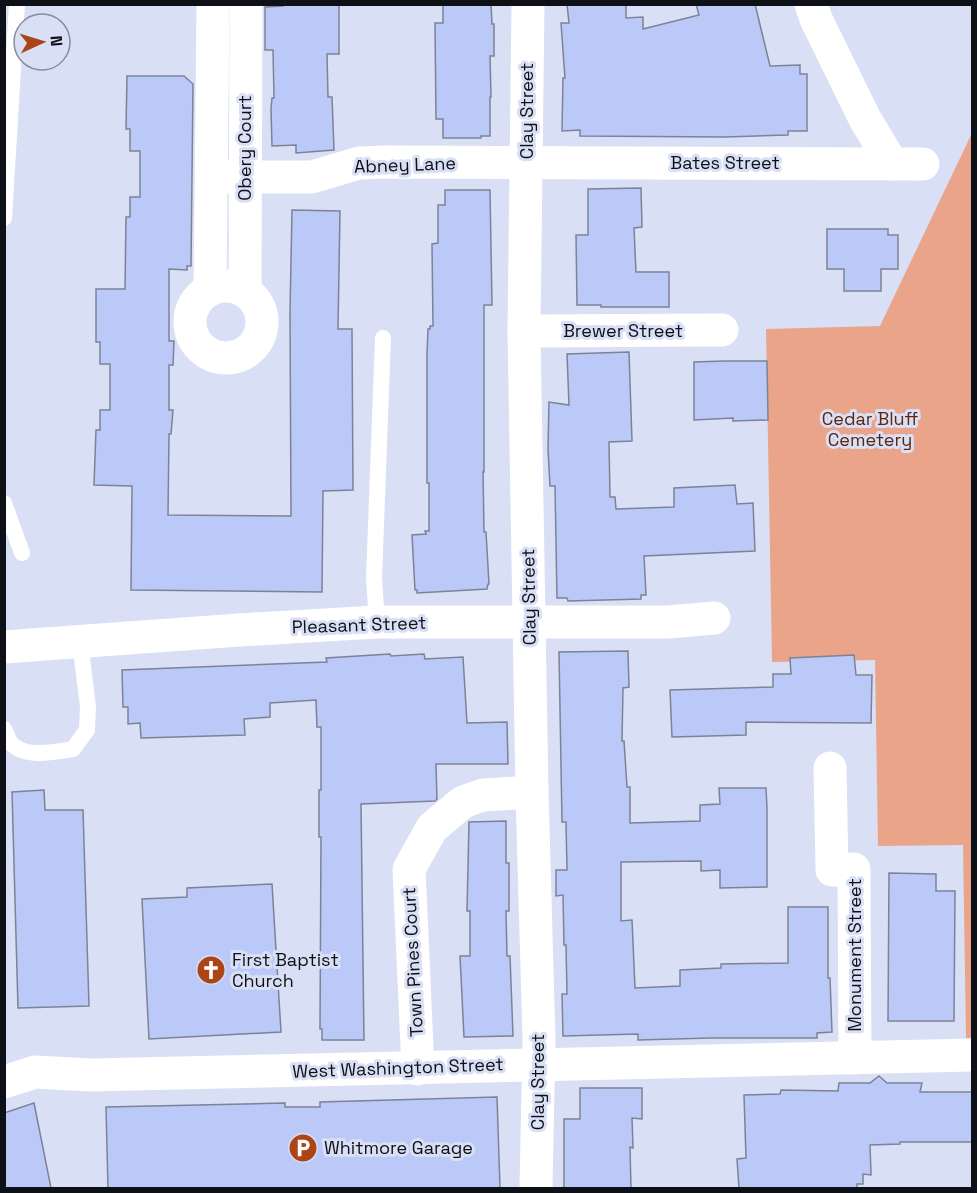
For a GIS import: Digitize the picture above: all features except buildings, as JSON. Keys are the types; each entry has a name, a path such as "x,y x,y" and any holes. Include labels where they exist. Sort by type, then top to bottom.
{"street":[{"name":"Obery Court","path":"210,289 213,4"},
{"name":"Obery Court","path":"245,291 246,4"},
{"name":"Clay Street","path":"528,4 524,331 539,1065 536,1188"},
{"name":"Bates Street","path":"527,163 907,164 865,119 816,19 811,4"},
{"name":"Abney Lane","path":"212,177 312,177 359,163 527,163"},
{"path":"234,286 245,291 254,299 260,310 261,333 255,344 236,358 224,359 202,350 194,341 190,330 193,306 210,289 234,286"},
{"name":"Brewer Street","path":"524,331 722,330"},
{"name":"Pleasant Street","path":"4,647 377,622 668,622 714,618"},
{"name":"Monument Street","path":"830,768 832,870 854,869 855,1058"},
{"name":"Town Pines Court","path":"418,1069 409,869 432,828 463,802 483,795 532,792"},
{"name":"West Washington Street","path":"4,1082 35,1072 91,1075 972,1055"}],"lane":[{"path":"4,218 17,4"},
{"path":"377,622 374,578 383,338"},
{"path":"4,503 22,553"},
{"path":"4,729 10,743 24,752 50,753 73,749 87,730 88,707 80,642"}],"green space":[{"name":"Cedar Bluff Cemetery","path":"972,133 972,1038 966,1038 963,845 878,846 875,660 772,662 766,329 880,326"}],"place":[{"name":"First Baptist Church","path":"211,970"},
{"name":"Whitmore Garage","path":"303,1148"}]}
